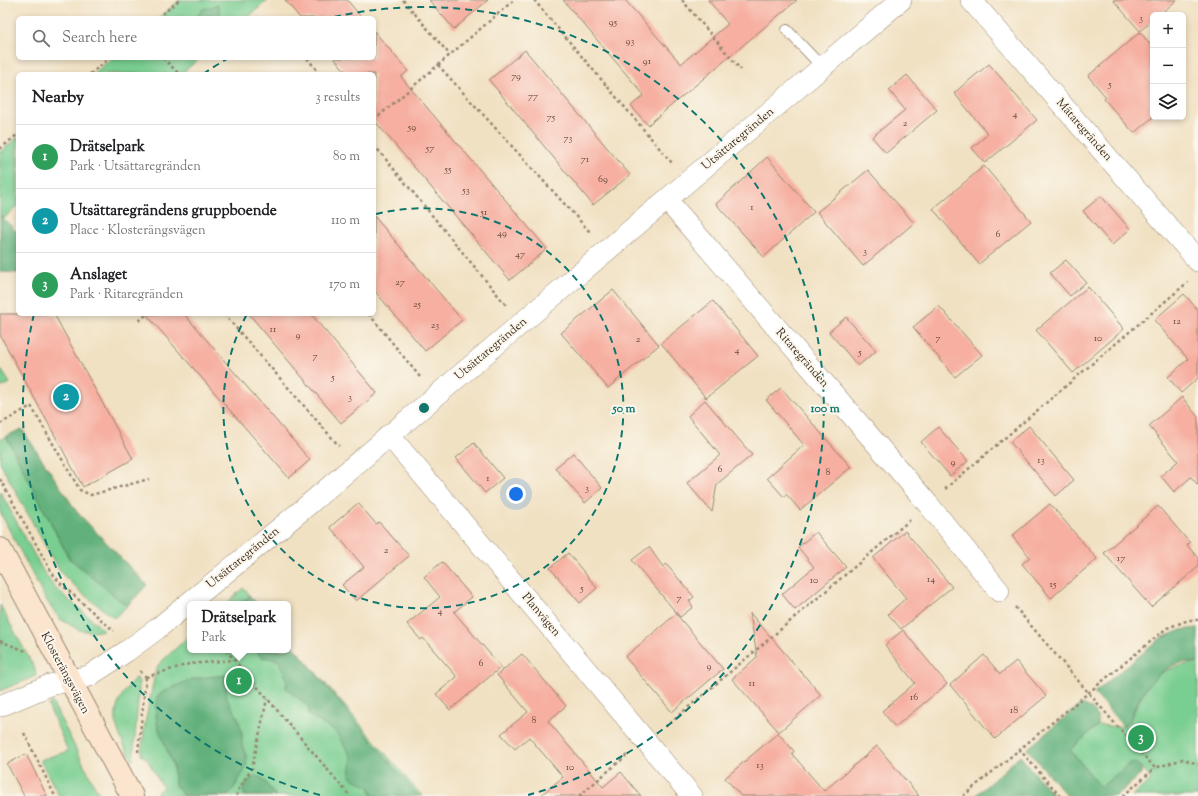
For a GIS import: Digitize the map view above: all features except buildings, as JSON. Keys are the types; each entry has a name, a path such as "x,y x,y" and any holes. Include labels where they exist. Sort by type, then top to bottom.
{"street":[{"name":"Utsättaregränden","path":"189,601 356,464 901,0"},
{"name":"Mätaregränden","path":"971,0 1196,269"},
{"name":"Ritaregränden","path":"666,200 928,504 999,591"},
{"name":"Planvägen","path":"389,435 692,796"},
{"name":"Klosterängsvägen","path":"0,549 132,796"},
{"name":"Utsättaregränden","path":"0,706 50,685 70,682 89,676 139,642 187,603"}],"lane":[{"path":"787,30 822,67"}],"path":[{"path":"160,16 179,0"},
{"path":"403,0 450,55"},
{"path":"376,118 514,0"},
{"path":"534,0 688,181"},
{"path":"682,0 741,70"},
{"path":"92,72 108,60"},
{"path":"165,60 177,72"},
{"path":"309,60 318,72"},
{"path":"438,64 607,250"},
{"path":"0,149 16,136"},
{"path":"376,147 521,324"},
{"path":"579,796 632,751 647,742 928,504 1196,269"},
{"path":"139,321 144,316"},
{"path":"226,316 356,464"},
{"path":"371,316 436,396"},
{"path":"0,424 31,406 80,490 91,495 149,479"},
{"path":"0,479 52,573 61,584 111,627"},
{"path":"999,591 1028,622 1155,768"},
{"path":"963,796 1167,628 1189,620 1198,620"},
{"path":"0,641 28,652"},
{"path":"228,653 350,796"},
{"path":"138,755 146,678 188,664 233,660"},
{"path":"237,796 237,792 252,768 267,699"},
{"path":"24,733 55,796"},
{"path":"1019,750 1060,796"},
{"path":"1124,796 1155,768 1183,759 1198,764"}],"green space":[{"path":"180,0 268,0 249,16 161,16"},
{"path":"218,5 221,16 198,16 203,9"},
{"path":"110,60 198,60 183,72 95,72"},
{"path":"16,139 16,208 4,218 0,215 0,152"},
{"path":"0,215 16,231 16,273 0,272"},
{"path":"0,368 10,383 0,388"},
{"path":"22,429 77,512 147,585 127,606 69,558 6,436"},
{"path":"6,436 69,558 127,606 114,618 82,593 63,575 52,558 0,463 0,440"},
{"path":"0,491 43,571 55,588 104,630 93,632 79,630 60,619 52,609 42,593 0,512"},
{"path":"243,588 254,601 229,601"},
{"path":"250,596 254,601 242,601"},
{"path":"0,605 35,669 36,676 0,691"},
{"path":"1198,628 1198,663 1186,662 1174,665 1154,679 1139,699 1130,721 1123,726 1094,693 1161,638 1181,630"},
{"path":"187,638 187,653 291,653 291,643 422,796 160,796 157,792 163,788 147,759 141,755 145,723 156,669 159,664"},
{"path":"291,645 418,796 373,796 369,787 350,777 352,758 335,731 308,715 309,707 286,688 287,679 278,660 261,657 258,653 291,653"},
{"path":"1198,663 1198,796 1132,796 1151,780 1140,766 1134,763 1130,763 1101,787 1070,750 1098,725 1117,727 1126,724 1145,689 1152,680 1163,672 1175,667"},
{"path":"225,675 227,699 238,717 242,732 242,745 247,758 246,768 234,788 227,796 183,796 175,785 173,766 157,724 155,707 157,696 166,690 192,679"},
{"path":"136,677 139,682 139,690 133,761 121,738 117,727 116,718 120,699"},
{"path":"52,702 100,796 59,796 40,760 68,751 48,705"},
{"path":"1081,704 1094,711 1097,717 1098,725 1070,750 1101,787 1130,763 1138,764 1142,771 1139,776 1116,796 1067,796 1027,749"},
{"path":"1020,756 1054,796 975,796"},
{"path":"256,776 262,778 276,796 245,796 243,791 248,781"}],"place":[{"name":"Utsättaregrändens gruppboende","path":"66,397"},
{"name":"Drätselpark","path":"239,681"},
{"name":"Anslaget","path":"1141,738"}]}
